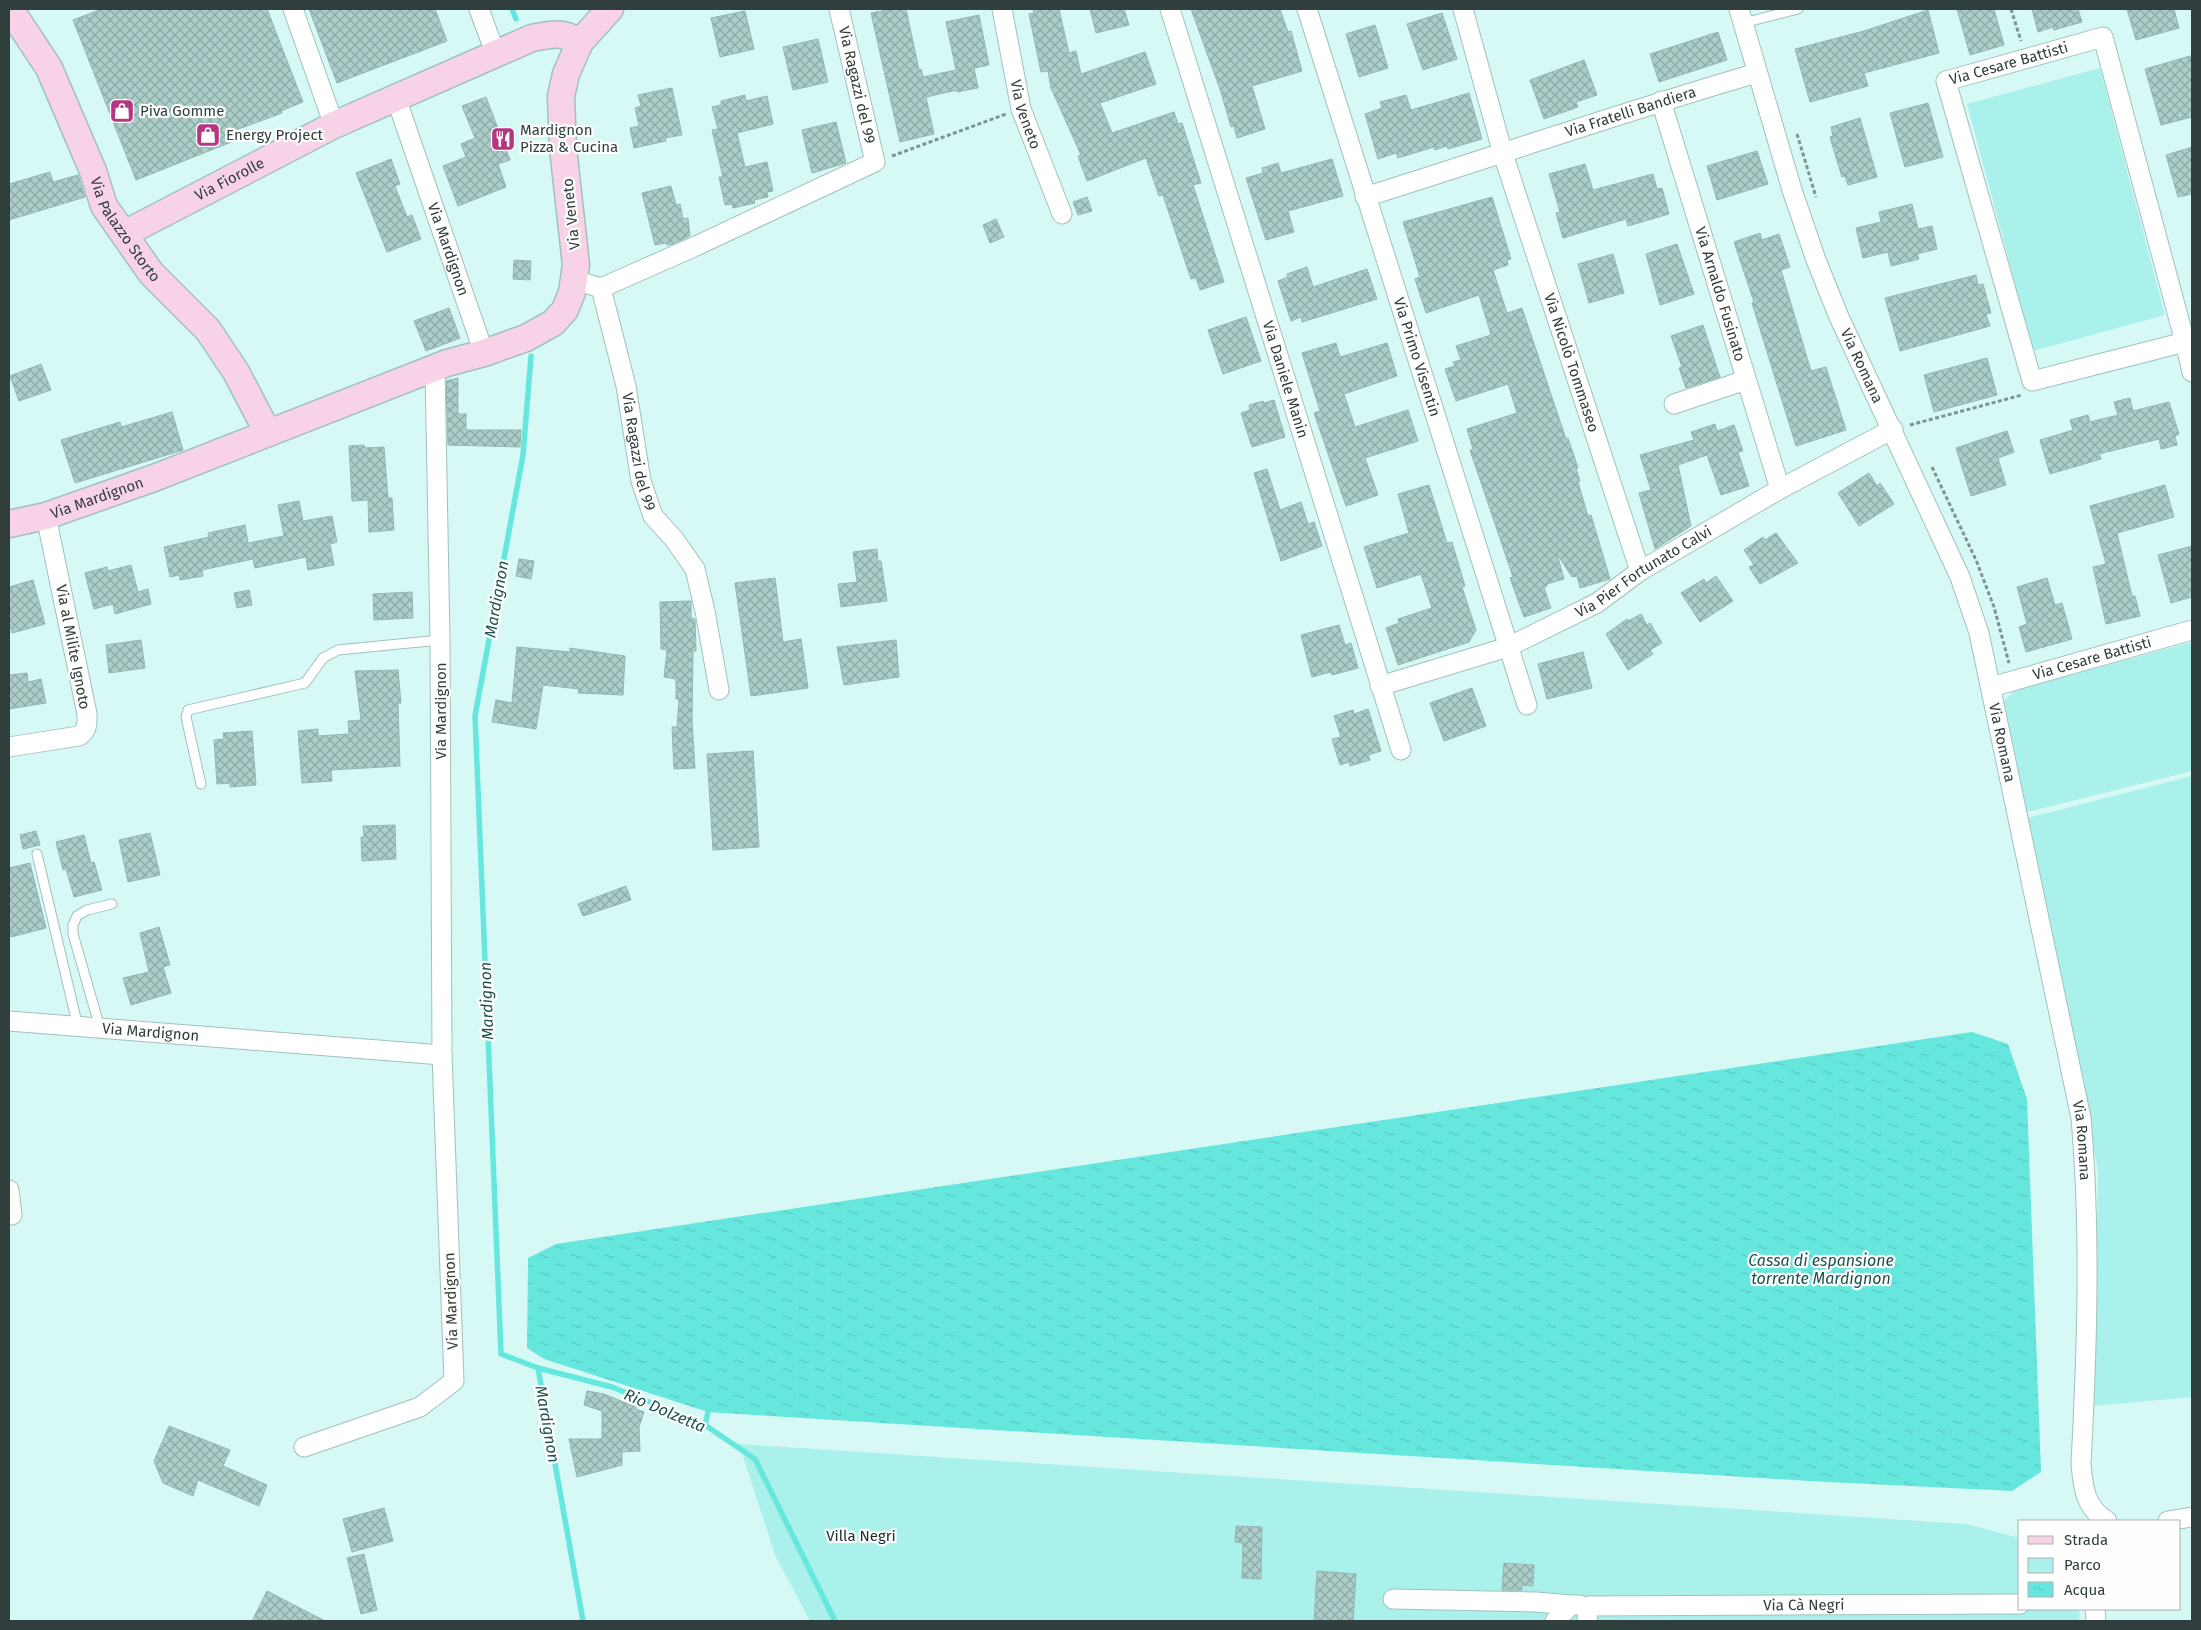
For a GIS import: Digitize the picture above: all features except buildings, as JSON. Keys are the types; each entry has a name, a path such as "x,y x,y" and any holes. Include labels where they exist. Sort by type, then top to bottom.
{"street":[{"name":"Via Palazzo Storto","path":"10,9 49,68 93,171 104,206 151,273 208,330 236,372 268,433"},
{"path":"293,9 334,125"},
{"path":"479,9 496,55"},
{"name":"Via Veneto","path":"484,353 526,338 553,323 565,310 575,280 576,265 564,148 561,96 566,74 580,42 610,9"},
{"name":"Via Ragazzi del 99","path":"719,690 705,611 695,569 674,539 653,516 641,481 626,386 602,288 875,162 839,9"},
{"name":"Via Veneto","path":"1002,9 1022,109 1062,214"},
{"name":"Via Daniele Manin","path":"1170,9 1401,750"},
{"name":"Via Primo Visentin","path":"1307,9 1526,705"},
{"path":"1463,9 1504,154"},
{"name":"Via Romana","path":"1741,16 1792,190 1816,260 1839,316 1960,577 1979,633 2081,1118 2085,1171 2086,1269 2081,1464 2084,1490 2090,1506 2099,1519"},
{"name":"Via Fiorolle","path":"124,234 334,125 532,38 552,34 569,35 580,42"},
{"name":"Via Cesare Battisti","path":"2185,342 2032,381 1946,81 2103,37 2185,342 2192,372"},
{"name":"Via Fratelli Bandiera","path":"1365,197 1504,154 1661,101 1757,73"},
{"name":"Via Mardignon","path":"9,524 46,516 154,478 435,368 484,353 396,98"},
{"name":"Via Arnaldo Fusinato","path":"1661,101 1780,489"},
{"name":"Via Nicolò Tommaseo","path":"1504,154 1640,572"},
{"path":"575,280 602,288"},
{"name":"Via Mardignon","path":"304,1447 420,1407 454,1381 442,1055 440,640 435,368"},
{"path":"1674,404 1746,380"},
{"name":"Via Pier Fortunato Calvi","path":"1380,686 1508,647 1597,603 1640,572 1780,489 1893,429"},
{"name":"Via al Milite Ignoto","path":"9,747 79,736 84,733 87,725 87,714 46,516"},
{"name":"Via Cesare Battisti","path":"1991,687 2192,630"},
{"name":"Via Mardignon","path":"9,1021 442,1055"},
{"path":"9,1190 12,1215"},
{"path":"2174,1520 2192,1517"},
{"name":"Via Cà Negri","path":"1393,1599 1536,1602 1582,1611 2018,1604"},
{"path":"1555,1621 1582,1611"}],"lane":[{"path":"1741,16 1798,9"},
{"path":"201,784 186,717 188,710 305,683 323,658 338,650 440,640"},
{"path":"37,854 78,1027"},
{"path":"100,1028 78,952 73,925 77,916 87,910 112,904"}],"path":[{"path":"2011,9 2026,58"},
{"name":"Via Ragazzi del 99","path":"875,162 1022,109"},
{"path":"1796,132 1816,198"},
{"path":"1907,416 1915,433"},
{"path":"1927,458 1976,560 1994,607 2014,681"}],"green space":[{"path":"2100,68 2165,315 2033,351 1967,104"},
{"path":"2192,642 2192,771 2027,812 2004,701 2015,690"},
{"path":"2192,776 2192,1397 2094,1406 2098,1172 2080,1067 2027,818"},
{"name":"Villa Negri","path":"739,1444 1967,1524 2018,1537 2018,1610 2079,1610 2080,1621 810,1621 775,1555"}],"water":[{"name":"Cassa di espansione torrente Mardignon","path":"1972,1032 2008,1044 2027,1099 2041,1472 2012,1491 1809,1481 708,1412 544,1359 527,1348 528,1258 556,1244"}],"waterway":[{"name":"Mardignon","path":"512,9 516,19"},
{"name":"Mardignon","path":"531,356 523,455 475,716 501,1354 538,1368 612,1387 705,1425 755,1459 835,1621"},
{"name":"Mardignon","path":"538,1368 583,1621"},
{"name":"Rio Dolzetta","path":"705,1425 708,1412"}],"place":[{"name":"Piva Gomme","path":"122,111"},
{"name":"Energy Project","path":"208,135"},
{"name":"Mardignon Pizza & Cucina","path":"503,139"}]}
